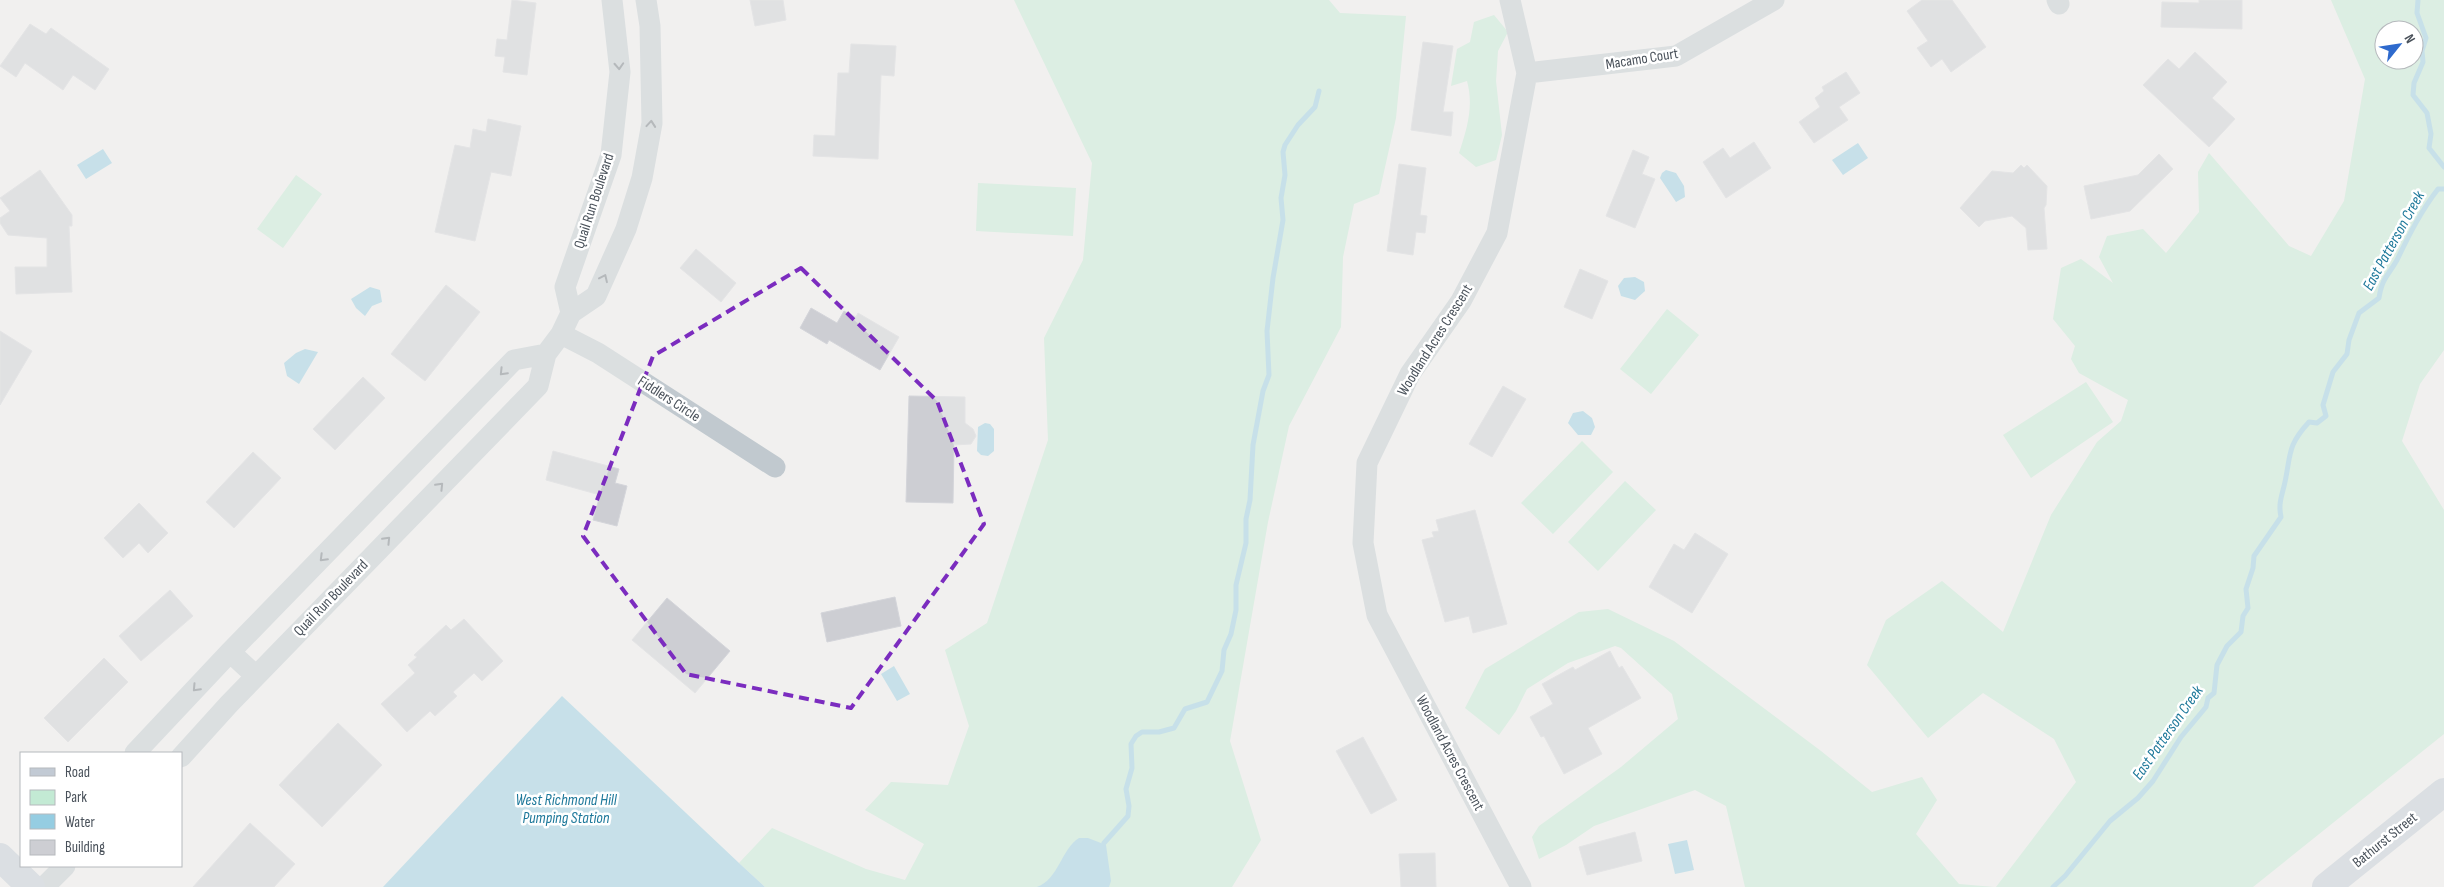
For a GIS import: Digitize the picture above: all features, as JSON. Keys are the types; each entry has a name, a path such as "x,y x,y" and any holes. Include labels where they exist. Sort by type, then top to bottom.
{"main road":[{"name":"Bathurst Street","path":"2326,887 2444,792"},
{"path":"0,857 31,887"}],"street":[{"name":"Quail Run Boulevard","path":"182,756 406,520 538,386 546,354 561,334 571,313 565,287 611,155 620,72 612,0"},
{"path":"571,313 596,296 626,229 642,178 652,124 650,26 646,0"},
{"name":"Woodland Acres Crescent","path":"1510,0 1527,72 1497,233 1460,301 1410,374 1367,463 1363,543 1377,615 1521,887"},
{"name":"Macamo Court","path":"1527,72 1676,56 1774,0"},
{"path":"616,27 650,26"},
{"name":"Fiddlers Circle","path":"561,334 598,353 775,467"},
{"path":"136,752 230,652 382,499 514,360 546,354"},
{"path":"382,499 406,520"},
{"path":"230,652 256,676"},
{"path":"44,887 64,867"}],"highlighted area":[{"path":"801,268 937,401 984,524 851,708 686,674 583,536 653,356"}],"green space":[{"path":"1014,0 1329,0 1340,13 1406,16 1396,118 1379,194 1354,204 1343,257 1341,327 1289,426 1268,522 1230,741 1261,840 1232,887 765,887 739,863 772,828 866,869 905,880 924,844 865,810 891,782 948,785 969,726 945,650 987,623 1048,440 1044,338 1083,260 1092,163"},
{"path":"2331,0 2444,0 2444,350 2420,384 2402,441 2444,510 2444,734 2253,887 1996,887 2076,782 2054,739 1983,693 1928,738 1867,665 1886,620 1942,581 2003,632 2051,515 2097,442 2121,421 2128,400 2079,373 2071,359 2075,346 2053,319 2061,268 2081,259 2113,283 2099,257 2107,236 2143,229 2166,253 2199,212 2198,172 2209,153 2289,246 2311,256 2344,201 2365,79"},
{"path":"1494,15 1508,32 1498,51 1496,81 1502,135 1496,160 1476,167 1459,153 1470,108 1467,81 1451,86 1457,49 1470,42 1474,22"},
{"path":"296,175 322,194 283,248 257,229"},
{"path":"978,183 1076,188 1073,236 976,231"},
{"path":"1667,309 1699,335 1651,394 1620,369"},
{"path":"2086,382 2113,422 2031,478 2003,435"},
{"path":"1582,441 1613,472 1553,534 1521,503"},
{"path":"1625,481 1656,510 1598,571 1568,542"},
{"path":"1608,609 1674,641 1821,751 1872,792 1922,777 1937,800 1916,834 1959,884 1994,887 1745,887 1726,806 1695,790 1594,826 1566,845 1539,859 1532,837 1539,826 1621,767 1678,719 1672,694 1621,648 1615,646 1568,663 1527,689 1516,711 1499,735 1465,708 1485,669 1579,612"}],"water":[{"path":"1858,143 1868,158 1843,175 1832,160"},
{"path":"103,149 112,163 86,179 77,165"},
{"path":"1666,170 1676,173 1684,186 1685,197 1676,202 1660,178"},
{"path":"1635,277 1644,282 1645,291 1635,300 1621,296 1618,286 1624,278"},
{"path":"370,287 380,290 382,302 372,306 365,316 356,308 351,299"},
{"path":"305,349 318,352 299,384 287,376 284,363 296,353"},
{"path":"1583,411 1592,418 1595,427 1591,435 1578,435 1568,423 1573,413"},
{"path":"985,423 990,424 994,429 994,451 988,456 981,455 977,451 978,427"},
{"path":"894,666 910,694 897,701 881,674"},
{"name":"West Richmond Hill Pumping Station","path":"562,696 739,863 765,887 383,887"},
{"path":"1079,838 1088,838 1106,845 1111,881 1109,887 1037,887 1050,878 1068,849"},
{"path":"1687,840 1694,870 1675,874 1668,844"}],"building":[{"path":"512,0 536,3 527,75 503,72 505,57 495,56 497,39 507,40"},
{"path":"750,0 783,0 786,20 755,26"},
{"path":"1922,0 1952,0 1986,47 1951,72 1942,59 1931,67 1917,48 1928,41 1907,11"},
{"path":"2199,0 2242,0 2242,29 2161,27 2162,2 2199,3"},
{"path":"30,24 46,34 51,28 109,69 95,90 73,75 63,90 25,63 16,77 0,66"},
{"path":"1423,42 1453,46 1443,112 1453,112 1451,136 1411,130"},
{"path":"851,44 896,46 894,76 881,75 878,159 813,156 814,135 835,136 838,73 849,73"},
{"path":"2195,52 2227,82 2212,98 2235,119 2209,147 2143,85 2168,59 2179,69"},
{"path":"1846,72 1860,93 1839,107 1848,120 1814,143 1799,122 1820,107 1815,98 1824,91 1822,87"},
{"path":"488,119 521,126 511,176 491,172 475,241 435,232 455,145 470,148 473,129 486,132"},
{"path":"1754,142 1771,168 1726,198 1703,162 1723,148 1730,158"},
{"path":"1633,150 1649,157 1642,174 1655,179 1635,228 1606,216"},
{"path":"2159,154 2173,169 2130,211 2091,219 2084,186 2138,175"},
{"path":"1399,164 1426,168 1420,215 1427,216 1425,233 1416,232 1413,255 1387,251"},
{"path":"2021,165 2024,168 2027,165 2047,186 2046,205 2044,208 2047,249 2028,250 2026,228 2012,216 1985,221 1979,227 1960,208 1992,171 2013,173"},
{"path":"40,170 72,215 72,226 69,226 72,292 16,294 15,267 47,267 47,238 8,235 0,223 0,218 10,211 0,198"},
{"path":"696,249 736,283 721,302 680,268"},
{"path":"1580,269 1608,281 1592,319 1564,307"},
{"path":"446,285 480,312 425,381 391,354"},
{"path":"811,308 837,323 844,311 856,317 858,313 899,337 880,370 829,340 827,344 800,328"},
{"path":"0,331 32,351 0,405"},
{"path":"363,377 385,398 335,450 313,429"},
{"path":"1503,386 1526,399 1492,457 1469,444"},
{"path":"909,396 965,397 965,423 973,429 976,436 971,444 954,445 953,503 906,502"},
{"path":"553,451 619,469 615,483 627,486 617,526 593,520 600,495 546,480"},
{"path":"253,452 281,478 234,528 206,502"},
{"path":"139,503 168,533 148,553 139,543 123,558 104,538"},
{"path":"1475,510 1507,624 1473,633 1469,616 1445,622 1422,540 1434,537 1432,532 1439,531 1436,520"},
{"path":"1695,533 1728,554 1692,613 1649,587 1674,544 1684,550"},
{"path":"170,590 193,616 141,661 119,636"},
{"path":"895,597 901,626 827,642 821,613"},
{"path":"667,598 730,651 695,693 632,640"},
{"path":"464,619 503,661 482,681 474,673 453,692 457,696 435,716 430,711 407,732 381,704 415,673 408,665 417,657 414,655 446,625 451,630"},
{"path":"1610,651 1619,668 1622,666 1641,698 1588,728 1602,754 1564,774 1544,736 1541,737 1530,717 1553,704 1542,684 1573,667 1575,670"},
{"path":"104,658 128,682 68,742 44,718"},
{"path":"338,723 382,765 322,827 279,785"},
{"path":"1363,737 1397,800 1371,814 1336,751"},
{"path":"250,823 295,864 274,887 193,887"},
{"path":"1635,832 1642,861 1587,875 1579,847"},
{"path":"1435,853 1436,887 1401,887 1399,854"}],"waterway":[{"name":"East Patterson Creek","path":"2418,0 2417,13 2426,38 2422,51 2423,62 2414,83 2413,95 2427,113 2431,134 2429,148 2444,167"},
{"path":"1104,843 1128,816 1129,806 1126,789 1132,768 1131,744 1136,736 1142,732 1159,732 1174,728 1185,709 1207,702 1222,671 1224,650 1231,634 1236,610 1236,585 1246,543 1246,519 1250,500 1253,445 1263,391 1269,375 1267,331 1273,278 1283,220 1281,198 1285,175 1283,152 1285,145 1298,125 1315,107 1319,91"},
{"name":"East Patterson Creek","path":"2053,887 2065,876 2110,821 2138,798 2153,781 2181,737 2206,707 2208,698 2214,693 2217,665 2227,646 2241,632 2243,616 2248,608 2246,589 2253,568 2254,556 2281,517 2281,499 2293,444 2309,422 2317,423 2326,416 2323,405 2333,372 2347,354 2349,340 2359,313 2379,298 2384,281 2421,215 2438,189 2444,189"}]}
